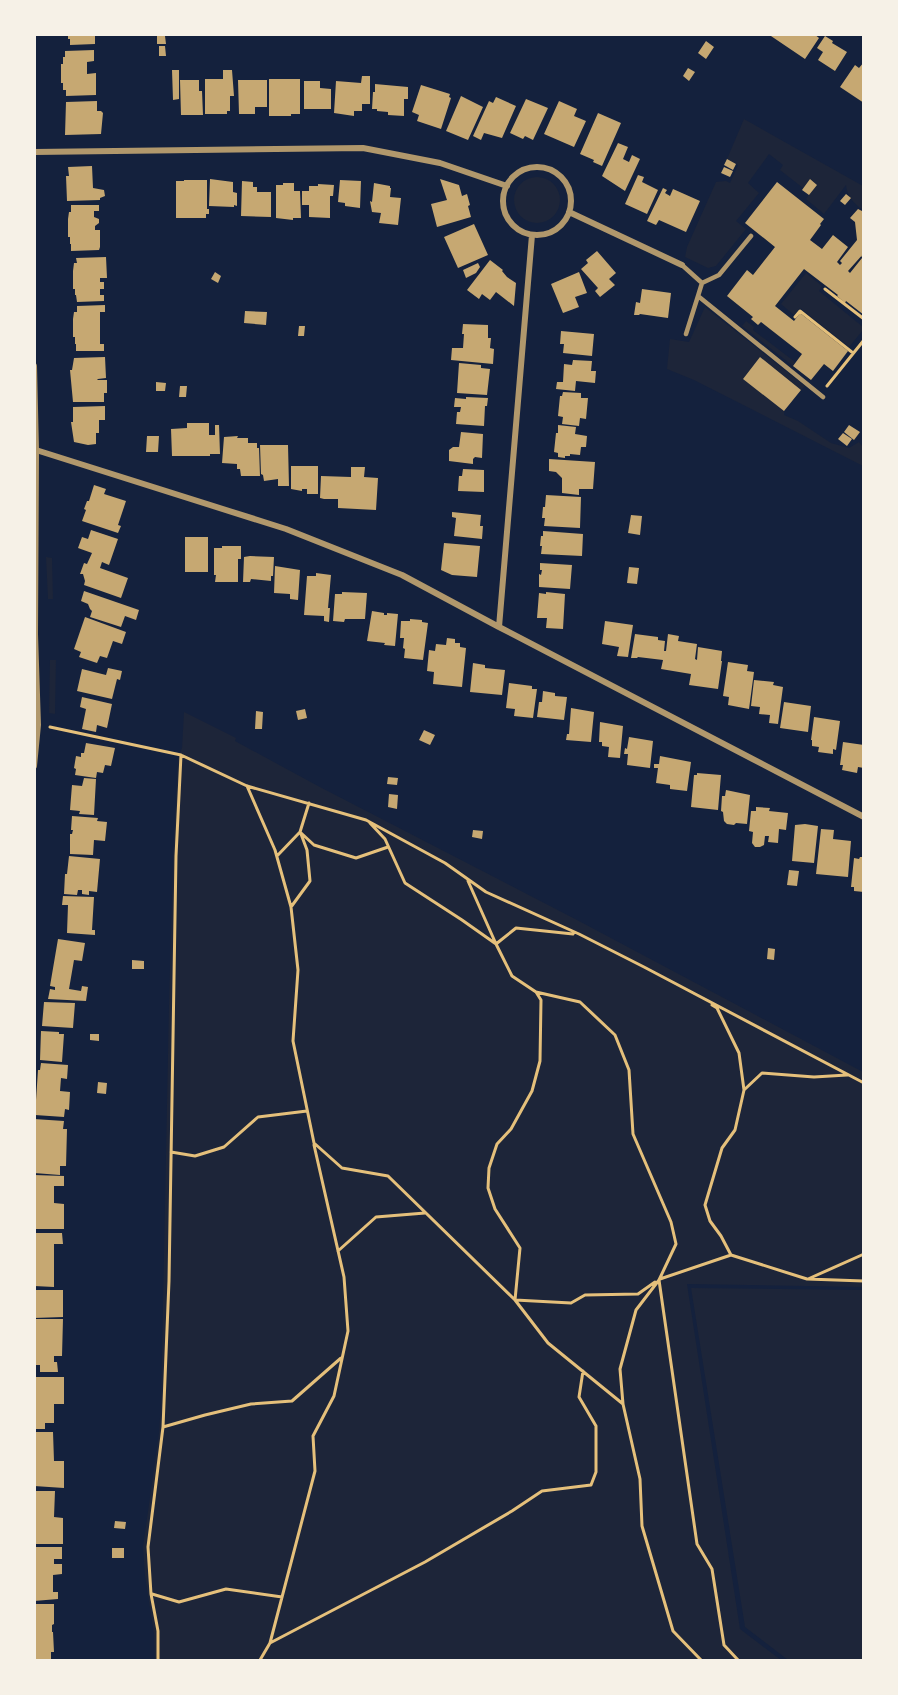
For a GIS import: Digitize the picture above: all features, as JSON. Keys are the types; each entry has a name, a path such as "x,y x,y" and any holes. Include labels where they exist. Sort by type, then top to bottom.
{"street":[{"path":"34,152 363,148 440,163 507,186"},
{"path":"534,167 545,168 555,173 564,180 569,190 571,201 565,221 549,233 532,236 520,231 507,216 504,206 507,186 523,170 534,167"},
{"path":"569,212 682,266"},
{"path":"499,627 532,236"},
{"path":"34,366 35,634 38,725 34,766"},
{"path":"36,450 286,529 402,575 864,817"}],"lane":[{"path":"686,334 702,283 719,275 751,236"},
{"path":"682,266 702,283"},
{"path":"698,296 822,396"}],"path":[{"path":"825,289 864,319"},
{"path":"795,317 800,311 853,353"},
{"path":"822,396 864,340"},
{"path":"38,725 181,754 247,786 366,820 445,863 486,892 579,934 864,1083"},
{"path":"158,1660 158,1631 151,1594 148,1547 162,1427 169,1281 176,867 181,754"},
{"path":"247,786 277,856 291,907 298,970 293,1041 345,1278 348,1331 334,1396 314,1436 315,1471 270,1643 260,1660"},
{"path":"277,856 300,832 309,803"},
{"path":"366,820 385,839 405,883 495,944"},
{"path":"300,832 314,845 356,858 388,847"},
{"path":"291,907 310,880 307,850 300,832"},
{"path":"467,879 495,944 512,976 536,992 542,1000 540,1061 532,1091 511,1129 497,1144 489,1168 488,1188 495,1209 520,1248 515,1300"},
{"path":"495,944 516,928 579,934"},
{"path":"536,992 580,1002 615,1035 630,1070 633,1134 671,1222 676,1244 659,1280 636,1310 620,1369 623,1404 640,1479 642,1526 673,1631 701,1660"},
{"path":"701,997 717,1008 740,1053 744,1090 735,1130 722,1148 705,1205 711,1221 731,1255"},
{"path":"744,1090 762,1073 814,1077 848,1075"},
{"path":"171,1152 195,1156 224,1147 258,1117 307,1111"},
{"path":"314,1143 342,1167 388,1176 515,1300 548,1343 623,1404"},
{"path":"338,1251 376,1217 425,1213"},
{"path":"807,1279 864,1254"},
{"path":"515,1300 571,1303 585,1295 638,1294 659,1280 731,1255 807,1279 864,1281"},
{"path":"659,1280 697,1544 712,1569 724,1645 738,1660"},
{"path":"162,1427 251,1404 292,1401 343,1356"},
{"path":"270,1643 425,1562 542,1491 591,1485 596,1472 596,1426 579,1397 583,1371"},
{"path":"151,1594 179,1602 226,1589 282,1597"}],"shaded area":[{"path":"744,119 863,186 863,210 852,199 846,185 824,214 806,199 816,184 810,179 803,188 780,170 783,165 769,154 748,183 759,193 736,221 746,229 716,266 708,268 685,257 687,247 716,182 730,183 738,165 727,159"},
{"path":"542,177 554,183 559,191 559,209 554,217 546,222 532,223 524,220 517,213 514,195 517,187 524,180"},
{"path":"806,273 822,286 819,291 863,327 849,347 800,308 794,315 781,304"},
{"path":"705,307 805,386 801,390 760,357 743,379 784,411 784,415 798,421 831,443 849,448 859,442 863,447 863,466 694,380 667,369 670,339 689,342"},
{"path":"746,321 754,327 753,330 795,362 793,366 742,326"},
{"path":"46,557 52,558 53,599 48,599"},
{"path":"50,660 56,660 55,714 49,713"},
{"path":"184,712 236,738 235,741 318,786 863,1072 864,1287 687,1284 740,1629 781,1660 155,1660 143,1547 161,1404 173,858 178,758 182,748"},
{"path":"691,1288 863,1290 863,1660 788,1660 745,1627"}],"building":[{"path":"68,34 95,34 95,44 70,45"},
{"path":"768,34 814,34 819,38 805,59"},
{"path":"157,36 165,36 166,44 157,44"},
{"path":"825,36 847,52 835,71 818,60 823,52 817,48"},
{"path":"706,41 714,47 706,59 698,53"},
{"path":"159,46 165,46 166,56 159,56"},
{"path":"94,50 94,61 87,62 87,74 96,73 96,95 66,96 66,90 63,90 63,83 61,83 61,64 63,64 65,51"},
{"path":"864,62 864,103 840,87 855,65 859,68"},
{"path":"688,68 695,72 689,81 683,76"},
{"path":"172,70 179,70 179,99 173,100"},
{"path":"223,70 232,70 234,96 230,96 230,111 227,111 227,114 205,114 205,79 223,79"},
{"path":"362,76 370,76 370,104 362,104 362,111 354,111 354,116 334,113 336,81 361,83"},
{"path":"269,79 300,79 300,114 269,116"},
{"path":"180,80 199,80 203,115 181,115"},
{"path":"238,80 267,80 267,107 255,107 255,114 239,114"},
{"path":"304,81 320,81 320,88 331,89 331,109 304,109"},
{"path":"375,84 408,87 408,99 404,99 404,116 388,115 388,112 372,109"},
{"path":"421,85 450,94 451,98 441,129 417,121 419,115 412,112"},
{"path":"461,96 483,107 468,140 446,131"},
{"path":"496,97 516,106 502,138 484,133 481,140 473,136 489,101 493,103"},
{"path":"526,99 548,108 533,140 525,136 523,139 510,133"},
{"path":"97,101 97,111 103,113 101,134 65,135 66,102"},
{"path":"559,101 577,109 574,116 586,121 574,147 544,134"},
{"path":"598,113 621,123 602,166 580,154"},
{"path":"618,143 628,147 623,159 629,162 632,155 640,159 625,191 602,176"},
{"path":"727,159 736,164 733,170 724,165"},
{"path":"92,166 93,188 104,190 105,196 100,200 67,201 68,167"},
{"path":"724,167 733,171 730,177 721,173"},
{"path":"638,175 644,177 642,182 658,190 647,214 625,204"},
{"path":"210,179 233,182 233,192 237,193 237,206 209,206"},
{"path":"440,179 459,185 462,196 467,194 471,217 437,227 431,204 447,200"},
{"path":"810,179 817,185 809,195 802,190"},
{"path":"207,180 209,214 206,214 206,218 176,218 176,181"},
{"path":"340,180 361,181 360,208 345,206 345,203 338,202"},
{"path":"242,181 253,182 253,187 257,187 257,192 271,192 271,217 241,216"},
{"path":"777,182 824,219 810,240 822,249 833,235 848,247 837,262 840,265 842,263 840,261 857,240 855,222 850,218 858,209 864,212 864,253 848,271 850,273 862,258 864,260 864,315 846,301 845,303 804,269 775,306 794,321 800,313 848,351 833,371 824,364 811,380 793,366 802,354 761,322 758,325 751,319 753,317 727,296 747,270 753,275 775,247 745,223"},
{"path":"283,183 294,183 294,191 300,191 301,218 293,218 293,220 276,218 276,185 283,185"},
{"path":"374,183 390,186 390,197 401,198 398,225 379,223 381,213 372,212 370,201 372,202"},
{"path":"318,184 334,185 333,196 330,196 330,218 309,217 309,205 302,205 302,191 309,191 309,186 318,186"},
{"path":"663,188 670,196 673,189 700,201 686,232 659,220 656,225 647,221"},
{"path":"846,194 851,198 845,205 840,201"},
{"path":"71,205 99,205 99,211 94,211 94,217 99,219 95,230 100,230 99,250 71,251 68,219"},
{"path":"474,224 488,255 458,268 444,237"},
{"path":"597,251 616,273 609,279 615,285 600,297 595,291 598,288 581,269 588,263 586,260"},
{"path":"106,257 107,278 100,278 100,282 104,282 104,289 100,289 100,295 104,295 104,301 77,302 75,289 73,289 76,258"},
{"path":"490,260 516,283 514,306 496,292 490,300 482,294 479,299 467,290"},
{"path":"478,263 480,267 476,273 466,278 463,270"},
{"path":"215,272 221,276 218,283 211,279"},
{"path":"579,272 587,293 575,297 579,307 563,313 551,284"},
{"path":"642,289 671,293 668,318 634,315 636,302 640,303"},
{"path":"105,305 105,312 100,312 100,344 104,344 104,351 76,351 73,319 77,306"},
{"path":"245,311 267,312 266,325 244,323"},
{"path":"463,324 488,325 488,338 491,338 490,348 494,349 493,364 451,360 452,348 463,348"},
{"path":"299,326 305,326 304,336 298,336"},
{"path":"561,331 594,334 592,356 563,353 564,344 560,344"},
{"path":"105,357 106,378 97,380 107,380 104,402 73,402 70,370 72,370 74,358"},
{"path":"760,357 801,390 784,411 743,379"},
{"path":"573,360 592,361 591,371 596,371 595,383 576,381 575,391 556,389 557,382 563,382 564,364 572,365"},
{"path":"459,363 481,365 481,368 490,369 487,395 457,393"},
{"path":"156,382 166,383 165,391 156,391"},
{"path":"180,386 187,386 186,397 179,397"},
{"path":"563,392 581,393 581,398 588,398 586,419 580,418 579,426 562,424 563,417 558,416 560,396"},
{"path":"466,397 488,398 487,406 485,406 484,426 456,424 457,412 460,412 461,407 454,407 455,398 466,399"},
{"path":"105,406 105,420 99,420 96,444 74,442 71,422 73,422 73,407"},
{"path":"187,423 209,423 209,435 215,435 215,425 219,425 220,454 172,456 171,429 187,428"},
{"path":"558,425 576,427 575,434 587,436 586,447 581,447 580,455 570,454 565,458 558,457 558,453 554,452"},
{"path":"849,425 860,432 854,440 844,432"},
{"path":"461,432 483,434 482,458 475,457 473,464 449,461 449,450 459,447"},
{"path":"843,433 852,439 847,446 838,439"},
{"path":"147,436 159,436 158,452 146,452"},
{"path":"238,436 237,438 248,438 248,443 257,443 260,476 241,476 237,464 222,463 224,437"},
{"path":"260,445 288,445 289,486 278,486 278,479 264,481 261,474"},
{"path":"549,459 595,462 593,489 579,489 579,495 562,493 562,478 556,472 549,471"},
{"path":"291,466 318,466 318,494 307,494 307,489 302,489 302,491 291,489"},
{"path":"351,467 365,467 364,477 378,478 376,510 338,508 338,499 320,498 321,476 351,477"},
{"path":"463,469 484,470 484,492 458,491 459,476 462,476"},
{"path":"94,485 106,489 104,494 126,501 118,525 121,526 118,533 82,521 86,510 84,509"},
{"path":"546,495 581,497 580,528 544,526 545,518 542,518"},
{"path":"452,512 481,515 482,539 454,536 456,518 452,517"},
{"path":"631,515 642,516 640,535 628,533"},
{"path":"91,530 118,539 109,565 102,562 100,568 128,578 121,598 84,585 83,574 80,574 84,563 87,564 92,553 78,548 82,537 88,539"},
{"path":"543,531 583,534 582,556 541,554"},
{"path":"185,537 208,537 208,572 185,572"},
{"path":"444,543 480,546 477,577 452,575 441,570"},
{"path":"222,546 241,546 241,559 238,559 238,582 215,582 214,548 222,548"},
{"path":"244,557 274,557 271,581 251,579 250,582 243,582"},
{"path":"540,563 572,565 570,589 539,587 539,574 541,575 542,570 540,570"},
{"path":"275,566 300,570 298,600 290,599 290,594 274,593"},
{"path":"629,567 639,568 637,584 627,583"},
{"path":"316,573 331,575 329,622 324,621 324,616 304,615 307,576 316,576"},
{"path":"84,591 139,610 136,620 125,616 121,627 90,617 92,611 88,604 81,601"},
{"path":"342,592 367,593 365,619 333,621 335,594 342,594"},
{"path":"546,592 565,594 563,629 546,628 547,618 537,618 539,593 546,594"},
{"path":"372,611 384,613 384,615 398,614 395,646 367,641"},
{"path":"85,617 126,632 122,644 113,641 107,658 100,656 97,663 79,657 81,652 74,649"},
{"path":"410,619 428,623 423,660 404,658 404,638 400,638 401,621 410,621"},
{"path":"605,621 633,625 628,657 617,656 619,647 602,644"},
{"path":"635,634 658,637 658,640 665,641 664,651 666,651 668,634 679,636 678,641 697,644 695,659 697,660 698,647 722,651 718,689 689,685 691,674 661,669 663,660 631,658"},
{"path":"447,638 455,639 455,643 460,643 460,647 466,648 462,687 433,684 434,672 427,671 429,650 435,651 436,644 446,645"},
{"path":"728,662 748,665 747,671 754,672 749,709 728,705 729,697 723,696"},
{"path":"473,663 485,665 485,668 505,670 502,695 470,692"},
{"path":"108,668 122,671 120,680 117,679 112,699 77,691 82,669 106,675"},
{"path":"754,680 774,682 773,685 783,687 778,724 769,723 770,715 759,714 760,707 751,706"},
{"path":"509,683 532,686 532,689 537,689 533,718 514,716 515,709 506,708"},
{"path":"543,691 555,693 555,696 567,697 564,720 537,717"},
{"path":"82,697 112,704 107,728 97,725 96,732 82,729 86,709 80,707"},
{"path":"784,702 811,706 808,732 780,728"},
{"path":"571,708 594,712 591,742 566,740 569,734"},
{"path":"305,709 307,718 298,720 296,711"},
{"path":"256,711 263,712 262,729 255,729"},
{"path":"814,717 840,721 836,750 833,749 833,754 818,752 819,747 812,746"},
{"path":"600,722 623,726 620,758 608,757 609,747 602,746 602,742 599,742"},
{"path":"424,730 435,735 430,745 419,740"},
{"path":"629,737 653,741 650,768 627,765 628,754 624,754"},
{"path":"843,742 864,745 864,768 858,767 857,773 842,770 843,765 840,765"},
{"path":"86,743 115,748 111,766 105,765 103,773 97,772 96,778 75,775 76,756 81,757"},
{"path":"660,756 691,762 687,791 670,789 670,785 656,783 658,768 654,768 654,764 659,764"},
{"path":"697,773 721,775 718,810 691,807 694,775"},
{"path":"388,777 398,778 397,785 387,784"},
{"path":"84,778 96,779 94,815 79,814 80,811 70,810 72,785 82,786"},
{"path":"726,790 750,795 747,824 736,823 734,825 724,821 721,811 722,796 725,796"},
{"path":"389,794 398,795 397,809 388,807"},
{"path":"756,807 788,813 786,830 779,829 778,843 768,842 769,836 765,836 764,845 755,847 752,843 753,832 749,831 751,811 756,811"},
{"path":"72,816 98,818 97,821 107,822 105,841 94,840 93,855 70,854"},
{"path":"795,825 818,826 814,863 792,861"},
{"path":"821,829 834,830 833,839 851,841 848,877 816,874"},
{"path":"473,830 483,831 482,839 472,837"},
{"path":"69,856 100,859 97,892 89,891 89,895 82,894 82,890 78,890 77,895 64,894"},
{"path":"864,857 864,892 854,891 854,887 851,887 854,858 859,859"},
{"path":"789,870 799,871 797,886 787,885"},
{"path":"63,896 94,897 92,930 95,930 95,935 67,933 68,905 62,905"},
{"path":"58,939 85,943 82,961 74,960 69,989 81,991 82,986 88,987 86,1001 48,999 50,989 55,990 55,987 50,986"},
{"path":"768,948 775,949 774,960 767,959"},
{"path":"132,960 144,961 144,969 132,969"},
{"path":"44,1002 75,1003 73,1028 42,1026"},
{"path":"41,1031 64,1034 62,1062 40,1060"},
{"path":"90,1034 99,1034 99,1041 90,1040"},
{"path":"41,1063 68,1065 67,1079 61,1078 60,1091 70,1092 69,1110 65,1109 64,1117 35,1115 38,1070 40,1070"},
{"path":"98,1082 107,1083 106,1094 97,1093"},
{"path":"34,1119 64,1121 63,1129 67,1129 66,1166 60,1166 60,1175 34,1173"},
{"path":"34,1175 64,1176 64,1186 54,1186 54,1203 64,1204 64,1229 34,1229"},
{"path":"34,1233 62,1233 63,1244 54,1244 54,1287 34,1286"},
{"path":"34,1290 63,1290 63,1317 34,1318"},
{"path":"34,1319 63,1319 62,1356 54,1356 58,1372 40,1372 40,1365 34,1365"},
{"path":"34,1377 64,1377 64,1404 54,1404 54,1423 45,1423 45,1429 34,1429"},
{"path":"34,1432 53,1432 54,1461 64,1461 64,1488 34,1486"},
{"path":"34,1491 55,1491 54,1517 63,1518 63,1544 34,1544"},
{"path":"115,1521 126,1522 125,1529 114,1528"},
{"path":"34,1547 62,1547 62,1559 54,1559 54,1564 62,1564 62,1574 53,1575 53,1592 58,1592 58,1599 34,1601"},
{"path":"112,1548 124,1548 124,1558 112,1558"},
{"path":"34,1604 54,1604 52,1632 54,1652 51,1652 51,1660 34,1660"}]}
